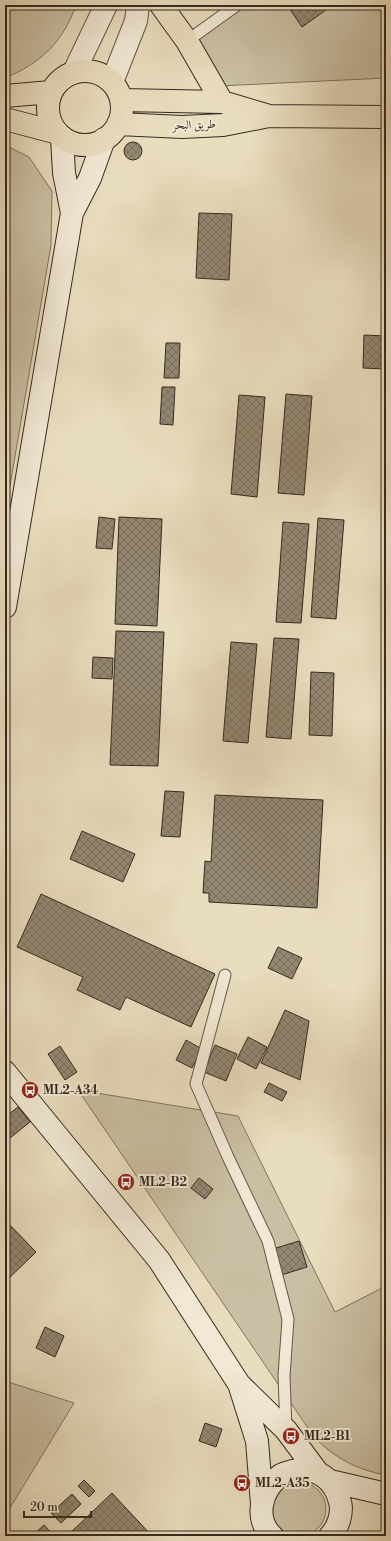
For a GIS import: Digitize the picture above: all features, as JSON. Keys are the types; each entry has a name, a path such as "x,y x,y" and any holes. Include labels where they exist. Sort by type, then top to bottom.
{"highway":[{"path":"161,5 187,41 222,102"},
{"path":"5,120 60,135 76,143 90,144 111,132 122,112 116,91 101,74 88,71 74,72 64,77 57,83 51,92 48,106 50,121 60,135"},
{"name":"طريق البحر","path":"116,91 222,102 269,116"},
{"path":"5,96 51,92"},
{"name":"طريق البحر","path":"111,132 223,125 269,116 386,116"}],"main road":[{"path":"74,72 106,5"},
{"path":"116,91 136,21 138,5"},
{"path":"5,607 72,213 111,132"},
{"path":"60,135 64,173 72,213"},
{"path":"5,1072 159,1260 239,1384 286,1430 338,1493 341,1507 339,1522 330,1536"},
{"path":"239,1384 257,1441 264,1525"},
{"path":"264,1525 268,1486 282,1474 300,1469 386,1494"}],"lane":[{"path":"187,41 237,5"},
{"path":"226,975 196,1084 270,1248 288,1320 284,1376 286,1430"}],"shaded area":[{"path":"5,5 76,5 64,30 49,50 40,58 18,72 5,78"},
{"path":"243,5 386,5 386,78 219,86 187,45"},
{"path":"5,145 29,157 52,191 51,245 5,515"},
{"path":"78,1090 238,1116 335,1312 386,1286 386,1475 365,1470 347,1462 330,1451 314,1437"},
{"path":"5,1381 74,1403 5,1516"},
{"path":"294,1482 304,1482 314,1486 322,1494 326,1504 326,1514 322,1524 314,1532 304,1536 294,1536 284,1532 276,1524 272,1514 272,1504 276,1494 284,1486"}],"building":[{"path":"287,5 333,5 302,27"},
{"path":"133,142 139,145 142,151 139,157 133,160 127,157 124,151 127,145"},
{"path":"199,213 232,214 229,280 196,278"},
{"path":"364,335 386,336 386,369 363,368"},
{"path":"166,343 180,343 179,378 164,378"},
{"path":"162,387 175,387 173,425 160,424"},
{"path":"286,394 312,396 304,495 278,493"},
{"path":"239,395 265,397 257,497 231,494"},
{"path":"99,517 115,519 112,549 96,548"},
{"path":"119,517 162,519 157,626 115,624"},
{"path":"318,518 344,520 336,619 311,617"},
{"path":"283,522 309,524 301,623 276,622"},
{"path":"116,631 164,632 158,766 110,765"},
{"path":"274,638 299,639 291,739 266,737"},
{"path":"231,642 257,644 248,743 223,741"},
{"path":"93,657 113,658 112,679 92,678"},
{"path":"311,672 334,673 332,736 309,735"},
{"path":"165,791 184,792 180,837 161,836"},
{"path":"215,795 323,800 317,908 209,902 209,893 203,893 205,861 211,862"},
{"path":"82,831 135,854 123,882 70,859"},
{"path":"41,894 215,974 191,1027 126,997 120,1010 77,990 83,977 17,947"},
{"path":"278,947 302,958 292,979 268,968"},
{"path":"5,949 9,954 9,959 5,965"},
{"path":"285,1010 309,1021 300,1080 261,1063"},
{"path":"248,1037 267,1047 256,1069 237,1059"},
{"path":"186,1040 202,1049 192,1068 176,1060"},
{"path":"215,1045 237,1054 226,1081 204,1072"},
{"path":"60,1046 77,1072 65,1080 48,1054"},
{"path":"269,1083 287,1092 282,1101 264,1092"},
{"path":"18,1107 30,1122 5,1142 5,1117"},
{"path":"199,1178 213,1189 205,1199 191,1188"},
{"path":"5,1220 36,1252 5,1282"},
{"path":"299,1241 307,1267 281,1275 273,1249"},
{"path":"45,1327 64,1336 55,1357 36,1348"},
{"path":"205,1423 222,1429 216,1447 199,1441"},
{"path":"84,1480 95,1491 89,1497 78,1486"},
{"path":"112,1493 152,1536 67,1536"},
{"path":"72,1494 81,1504 61,1523 51,1513"},
{"path":"44,1525 54,1536 32,1536"}],"place":[{"name":"ML2-A34","path":"30,1090"},
{"name":"ML2-B2","path":"126,1182"},
{"name":"ML2-B1","path":"291,1436"},
{"name":"ML2-A35","path":"242,1483"}]}
